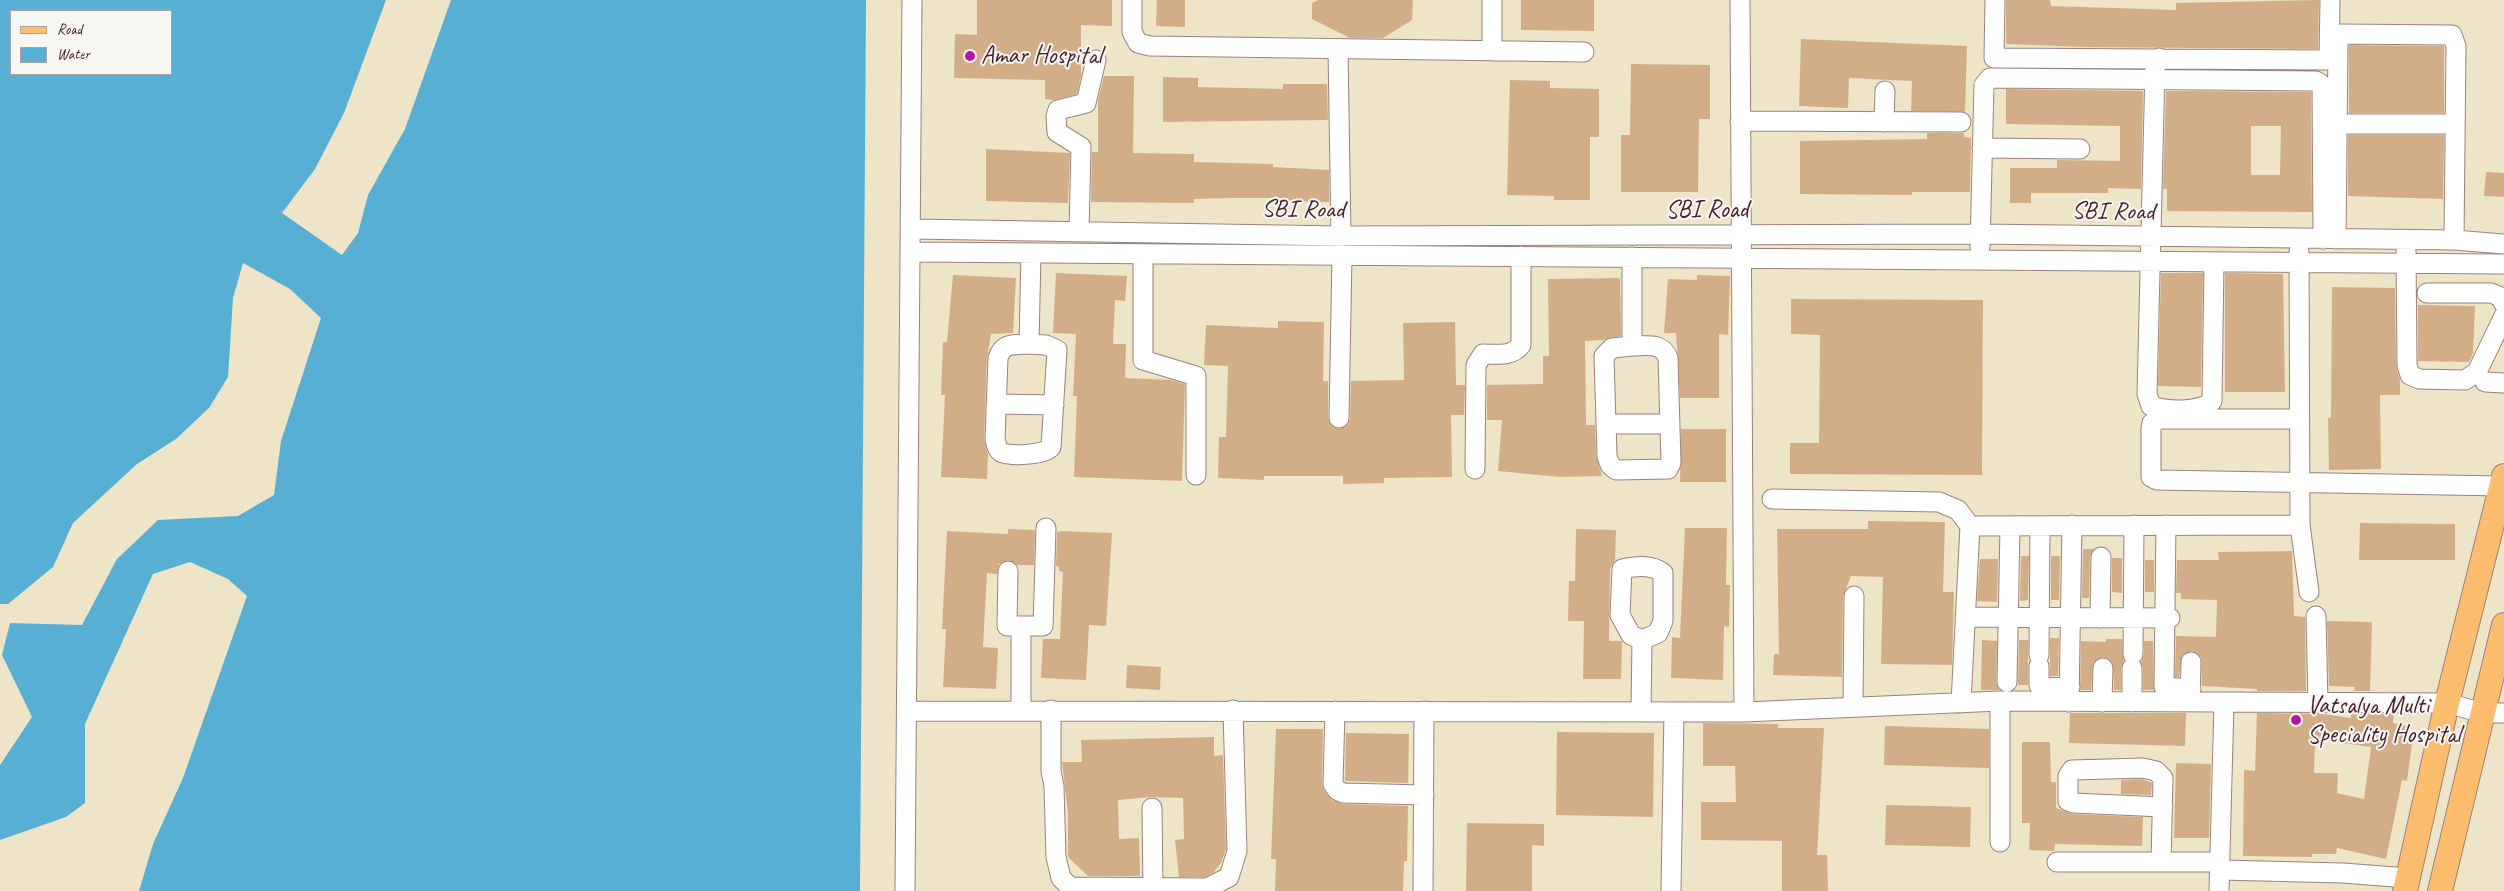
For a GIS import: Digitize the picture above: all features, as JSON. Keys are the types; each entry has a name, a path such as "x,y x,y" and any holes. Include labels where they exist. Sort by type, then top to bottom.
{"main road":[{"path":"2406,884 2447,703 2503,481"},
{"path":"2440,891 2494,713 2504,625"}],"street":[{"path":"905,891 912,0"},
{"path":"1132,0 1132,32 1138,43 1150,46 1584,52"},
{"path":"1492,0 1492,51"},
{"path":"1740,0 1744,712"},
{"path":"1995,0 1994,58 2329,60 2330,0"},
{"path":"2330,239 2338,124 2338,43 2341,34 2452,35 2456,46 2454,240"},
{"path":"1338,49 1341,236"},
{"path":"2159,58 2155,68 2154,80 2150,237 2147,394 2151,406 2157,408 2200,408 2212,401 2214,263"},
{"path":"1079,232 1081,147 1057,132 1056,116 1058,110 1086,103 1096,60"},
{"path":"1980,259 1984,85 1990,78 2316,81 2322,85 2330,239"},
{"path":"1884,122 1885,91"},
{"path":"1740,121 1961,122"},
{"path":"2338,124 2455,124"},
{"path":"1982,148 2080,149"},
{"name":"SBI Road","path":"911,230 1341,236 1980,234 2299,240 2454,240 2504,244"},
{"path":"2299,240 2301,301 2300,525 2309,592"},
{"path":"2406,240 2407,365 2410,375 2419,379 2465,380 2477,372 2504,316"},
{"name":"SBI Road","path":"911,252 2504,264"},
{"path":"1029,344 1030,253"},
{"path":"1143,254 1143,360 1196,376 1196,475"},
{"path":"1339,418 1342,255"},
{"path":"1475,468 1476,366 1483,354 1508,354 1517,351 1521,345 1521,256"},
{"path":"1632,257 1632,346"},
{"path":"2427,293 2491,293 2501,297 2504,304"},
{"path":"1029,344 1046,344 1057,350 1051,447 1048,451 1039,454 1003,453 998,449 995,440 996,404 998,358 1001,350 1007,345 1029,344"},
{"path":"1632,346 1659,346 1665,351 1668,358 1671,463 1668,469 1616,470 1610,465 1607,456 1604,356 1612,348 1632,346"},
{"path":"2484,382 2504,383"},
{"path":"996,404 1054,405"},
{"path":"2299,419 2159,419 2152,423 2150,428 2150,473 2153,479 2157,480 2300,483 2503,481"},
{"path":"1606,424 1670,424"},
{"path":"1772,499 1939,502 1958,510 1970,526 1961,703"},
{"path":"2132,695 2134,525"},
{"path":"2166,525 2167,618 2164,687 2190,696 2224,703 2447,703 2494,713"},
{"path":"1970,526 2300,525"},
{"path":"2007,682 2010,526"},
{"path":"2040,526 2039,685 2042,688 2072,692"},
{"path":"2072,526 2072,692"},
{"path":"1008,571 1007,626 1043,626 1046,528"},
{"path":"2100,618 2101,557"},
{"path":"1853,707 1854,596"},
{"path":"2316,616 2318,703"},
{"path":"1965,617 2167,618"},
{"path":"1021,626 1021,711"},
{"path":"1641,712 1642,640"},
{"path":"2190,696 2191,662"},
{"path":"2103,668 2105,692"},
{"path":"907,711 1744,712 2000,701 2072,692 2190,696"},
{"path":"2000,701 2000,842"},
{"path":"2219,891 2224,703"},
{"path":"1051,710 1051,771 1054,786 1056,857 1061,878 1070,887 1097,889 1206,889 1229,877 1237,851 1233,710"},
{"path":"1335,712 1333,784 1336,790 1343,793 1424,795"},
{"path":"1423,891 1424,712"},
{"path":"1671,891 1674,712"},
{"path":"2161,862 2163,807 2163,778 2156,771 2142,768 2072,770 2068,776 2068,801 2073,803 2163,807"},
{"path":"1152,808 1153,888"},
{"path":"2056,862 2161,862 2343,873 2406,884"}],"water":[{"path":"0,0 386,0 344,113 315,169 282,213 342,255 358,233 368,195 405,129 451,0 866,0 860,891 139,891 153,844 183,778 247,596 228,579 190,562 153,574 85,724 85,803 66,817 0,840 0,765 32,717 2,655 10,623 82,625 117,559 158,520 238,516 274,495 281,441 321,318 290,289 243,263 233,298 228,377 209,408 176,439 137,464 73,523 53,567 8,604 0,604"}],"building":[{"path":"977,0 1112,0 1112,26 1081,25 1081,76 1077,94 1054,100 1045,99 1045,80 954,78 955,34 977,35"},
{"path":"1157,0 1185,0 1185,27 1156,26"},
{"path":"1318,0 1413,0 1412,20 1383,38 1350,38 1312,19 1312,3"},
{"path":"1521,0 1594,0 1594,31 1521,30"},
{"path":"2006,0 2050,0 2051,6 2176,10 2176,3 2319,0 2318,49 2085,47 2006,44"},
{"path":"1801,39 1967,46 1965,112 1911,111 1912,81 1849,78 1848,108 1799,106"},
{"path":"2349,45 2444,46 2444,113 2349,113"},
{"path":"1631,64 1710,65 1710,119 1699,119 1698,192 1621,192 1621,135 1630,135"},
{"path":"1104,76 1134,76 1133,153 1194,154 1194,162 1273,164 1273,167 1329,170 1329,202 1282,201 1282,198 1232,198 1194,199 1194,203 1091,202 1092,152 1098,152 1098,100"},
{"path":"1163,77 1198,78 1198,87 1283,89 1283,84 1327,84 1328,120 1163,122"},
{"path":"1510,80 1550,81 1550,88 1599,89 1599,137 1590,137 1590,200 1554,200 1554,196 1507,195"},
{"path":"2006,89 2143,91 2141,189 2108,188 2108,193 2031,193 2031,203 2010,203 2010,168 2057,168 2057,160 2120,161 2120,126 2006,124"},
{"path":"2166,91 2311,92 2312,212 2167,211 2167,189 2163,189","holes":["2251,126 2281,126 2280,175 2251,175"]},
{"path":"1927,133 1964,133 1964,137 1971,138 1970,192 1912,192 1912,195 1800,194 1800,141 1927,139"},
{"path":"2348,135 2444,135 2443,199 2348,196"},
{"path":"986,149 1070,153 1068,203 986,201"},
{"path":"2486,172 2504,173 2504,197 2484,196"},
{"path":"1056,273 1127,276 1125,301 1115,300 1113,344 1126,344 1125,378 1171,380 1185,384 1182,481 1074,477 1077,396 1073,396 1076,334 1053,333"},
{"path":"2161,273 2203,273 2201,387 2158,386"},
{"path":"2225,273 2283,274 2285,392 2225,392"},
{"path":"953,275 1016,278 1013,333 991,334 987,357 984,440 988,454 987,479 941,477 945,395 941,395 943,342 947,342"},
{"path":"1697,275 1730,276 1728,335 1719,334 1719,398 1680,398 1676,333 1664,333 1668,279 1697,280"},
{"path":"1620,278 1621,336 1604,340 1585,341 1586,425 1595,425 1596,456 1602,476 1560,477 1498,471 1502,420 1487,420 1487,385 1543,384 1543,356 1549,356 1548,279"},
{"path":"2332,287 2395,288 2396,365 2400,380 2400,395 2380,395 2381,469 2329,470 2328,418 2331,418"},
{"path":"1791,299 1983,300 1982,475 1790,474 1790,443 1819,443 1820,335 1791,334"},
{"path":"2418,305 2475,306 2473,353 2469,362 2418,361"},
{"path":"1278,321 1324,322 1323,381 1328,381 1328,418 1333,427 1339,429 1348,424 1350,419 1351,381 1404,380 1403,323 1455,322 1456,385 1465,385 1464,415 1451,415 1452,477 1384,478 1384,483 1343,484 1343,476 1264,476 1264,480 1218,478 1219,437 1226,437 1228,366 1204,365 1206,325 1278,328"},
{"path":"1681,429 1726,429 1726,482 1680,482"},
{"path":"1868,521 1945,522 1943,592 1954,592 1952,665 1881,664 1883,577 1851,576 1843,596 1842,677 1773,675 1774,654 1779,654 1777,529 1868,529"},
{"path":"2360,523 2455,524 2455,560 2359,560"},
{"path":"1685,528 1727,528 1726,585 1730,585 1729,627 1724,626 1723,680 1671,678 1672,637 1680,638"},
{"path":"1008,529 1035,530 1034,565 1017,565 1008,560 999,564 997,574 987,573 983,647 998,648 996,689 943,687 946,629 942,629 947,531 1008,534"},
{"path":"1576,529 1616,530 1615,560 1610,569 1609,641 1622,641 1621,679 1583,679 1584,621 1568,621 1569,581 1575,581"},
{"path":"1057,532 1112,533 1106,626 1089,625 1086,680 1041,678 1043,639 1060,639 1063,572 1059,571 1059,567 1056,566"},
{"path":"2083,549 2094,549 2090,557 2089,598 2082,598"},
{"path":"2292,551 2294,616 2305,617 2306,691 2257,691 2257,689 2202,686 2201,657 2192,651 2182,656 2179,677 2175,677 2176,636 2216,637 2217,600 2181,599 2181,593 2176,593 2177,560 2219,560 2218,552"},
{"path":"2021,556 2029,556 2028,600 2020,601"},
{"path":"2051,556 2060,556 2059,600 2051,600"},
{"path":"2112,558 2122,558 2122,593 2112,592"},
{"path":"1980,559 1998,559 1997,602 1977,601"},
{"path":"2145,560 2154,560 2154,592 2145,592"},
{"path":"2327,621 2372,622 2370,691 2354,691 2355,687 2329,686"},
{"path":"2050,638 2059,638 2058,676 2050,676"},
{"path":"2106,639 2122,639 2124,660 2121,668 2121,690 2114,690 2113,663 2103,657 2093,663 2091,690 2080,690 2081,641 2106,642"},
{"path":"1982,640 1997,641 1996,682 1999,690 1981,690"},
{"path":"2019,640 2028,640 2028,685 2018,685"},
{"path":"2144,641 2153,641 2154,690 2143,690 2143,668 2141,662 2144,655"},
{"path":"1127,665 1161,667 1160,690 1126,688"},
{"path":"2070,713 2186,713 2185,746 2069,743"},
{"path":"2257,713 2323,714 2351,718 2351,714 2394,714 2393,723 2408,726 2406,735 2413,736 2407,781 2402,780 2386,859 2337,848 2336,854 2312,854 2312,857 2243,856 2244,770 2255,771","holes":["2315,739 2371,747 2364,799 2337,793 2338,773 2314,773"]},
{"path":"1703,723 1778,724 1778,728 1824,728 1817,855 1827,855 1828,891 1782,891 1782,841 1701,840 1701,802 1736,802 1735,766 1703,766"},
{"path":"1885,726 1989,729 1989,768 1884,765"},
{"path":"1276,729 1323,729 1322,784 1332,800 1343,804 1408,806 1407,861 1404,861 1403,891 1275,891 1276,859 1271,859"},
{"path":"1557,732 1654,733 1653,817 1556,815"},
{"path":"1346,733 1409,734 1408,783 1345,781"},
{"path":"1214,737 1214,756 1223,755 1226,849 1221,863 1213,873 1204,877 1179,877 1175,840 1184,839 1183,798 1151,797 1118,800 1119,839 1139,838 1140,876 1088,876 1068,857 1068,813 1062,762 1082,762 1081,740"},
{"path":"2022,742 2050,742 2051,782 2056,782 2056,808 2072,814 2143,817 2142,846 2055,844 2054,851 2029,850 2030,823 2022,823"},
{"path":"2176,763 2211,764 2209,838 2174,838"},
{"path":"2142,779 2152,783 2151,795 2121,794 2121,780"},
{"path":"1886,805 1971,807 1970,847 1885,845"},
{"path":"1467,823 1544,824 1544,846 1532,845 1532,891 1466,891"}],"place":[{"name":"Amar Hospital","path":"970,56"},
{"name":"Vatsalya Multi Speciality Hospital","path":"2296,720"}]}
